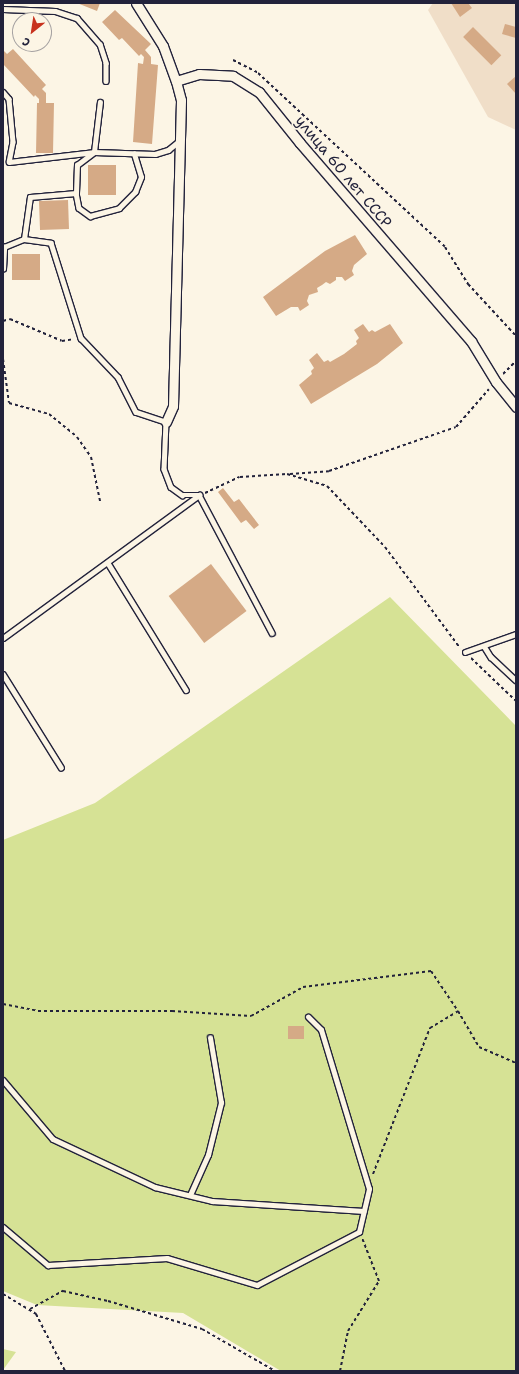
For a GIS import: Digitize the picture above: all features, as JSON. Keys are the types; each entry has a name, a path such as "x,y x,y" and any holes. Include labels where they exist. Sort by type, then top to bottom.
{"street":[{"path":"136,3 172,63 181,100 178,142 173,406 166,422"},
{"name":"улица 60 лет СССР","path":"176,81 199,74 234,76 259,92 300,143 471,341 496,382 516,407"}],"lane":[{"path":"3,8 55,11 77,18 100,44 106,63 106,81"},
{"path":"3,92 9,99 13,142 9,162 94,152 155,154 168,150 178,142"},
{"path":"100,102 94,152 77,165 76,193 79,208 90,216 119,208 135,192 141,177 134,154"},
{"path":"24,239 30,197 76,193"},
{"path":"3,269 4,247 24,239 51,243 81,338 118,377 136,412 166,422 164,469 171,487 182,495 199,495"},
{"path":"3,638 108,563 199,495"},
{"path":"199,495 272,632"},
{"path":"108,563 186,690"},
{"path":"465,652 516,634"},
{"path":"484,646 491,657 516,680"},
{"path":"3,674 61,767"},
{"path":"3,1227 48,1265 167,1258 257,1285 360,1232 369,1189 321,1030 308,1016"},
{"path":"190,1195 208,1155 222,1103 210,1038"},
{"path":"3,1080 53,1139 155,1187 212,1201 364,1212"}],"path":[{"path":"233,60 258,73 445,247 468,284 516,336"},
{"path":"3,321 10,318 62,341 81,338"},
{"path":"3,359 9,403 49,414 77,437 91,457 100,501"},
{"path":"199,495 240,477 329,470 456,427 516,361"},
{"path":"287,474 327,486 386,547 454,641 516,701"},
{"path":"3,1004 38,1011 172,1011 251,1016 303,987 431,971 458,1011 479,1047 516,1063"},
{"path":"369,1189 375,1164 430,1028 458,1011"},
{"path":"340,1371 348,1331 379,1281 360,1232"},
{"path":"30,1309 63,1291 108,1301 202,1329 275,1371"},
{"path":"3,1294 36,1314 65,1371"}],"shaded area":[{"path":"433,3 516,3 516,130 488,117 428,10"}],"green space":[{"path":"390,597 516,726 516,1371 281,1371 183,1313 37,1305 3,1291 3,840 95,803"},
{"path":"3,1349 16,1352 3,1370"}],"building":[{"path":"77,3 100,3 97,11"},
{"path":"451,3 468,3 472,8 460,17"},
{"path":"115,10 151,44 145,50 151,57 151,64 158,65 152,144 133,142 138,63 143,64 144,57 141,54 139,56 122,38 119,40 102,22"},
{"path":"505,24 516,27 516,38 502,34"},
{"path":"473,27 501,55 491,65 463,37"},
{"path":"3,50 7,54 12,50 12,52 16,52 46,85 42,89 46,93 46,103 54,103 53,153 36,153 37,103 39,103 39,99 35,95 34,97 3,64"},
{"path":"516,76 516,94 507,84"},
{"path":"88,165 116,165 116,195 88,195"},
{"path":"68,200 69,229 40,230 39,201"},
{"path":"355,235 367,254 354,265 352,271 354,275 345,281 342,277 336,277 336,280 330,284 326,282 317,288 318,292 309,295 307,301 309,305 300,311 298,307 291,307 276,316 263,297 325,251"},
{"path":"12,254 40,254 40,280 12,280"},
{"path":"363,324 369,332 372,330 375,332 390,324 403,343 377,364 311,404 299,385 312,374 311,371 314,368 309,360 317,353 324,362 328,360 330,362 344,354 357,344 356,341 359,338 354,330"},
{"path":"223,488 234,502 239,499 259,525 254,529 246,520 241,523 218,492"},
{"path":"211,564 247,611 204,643 169,596"},
{"path":"288,1026 304,1026 304,1039 288,1039"}]}
